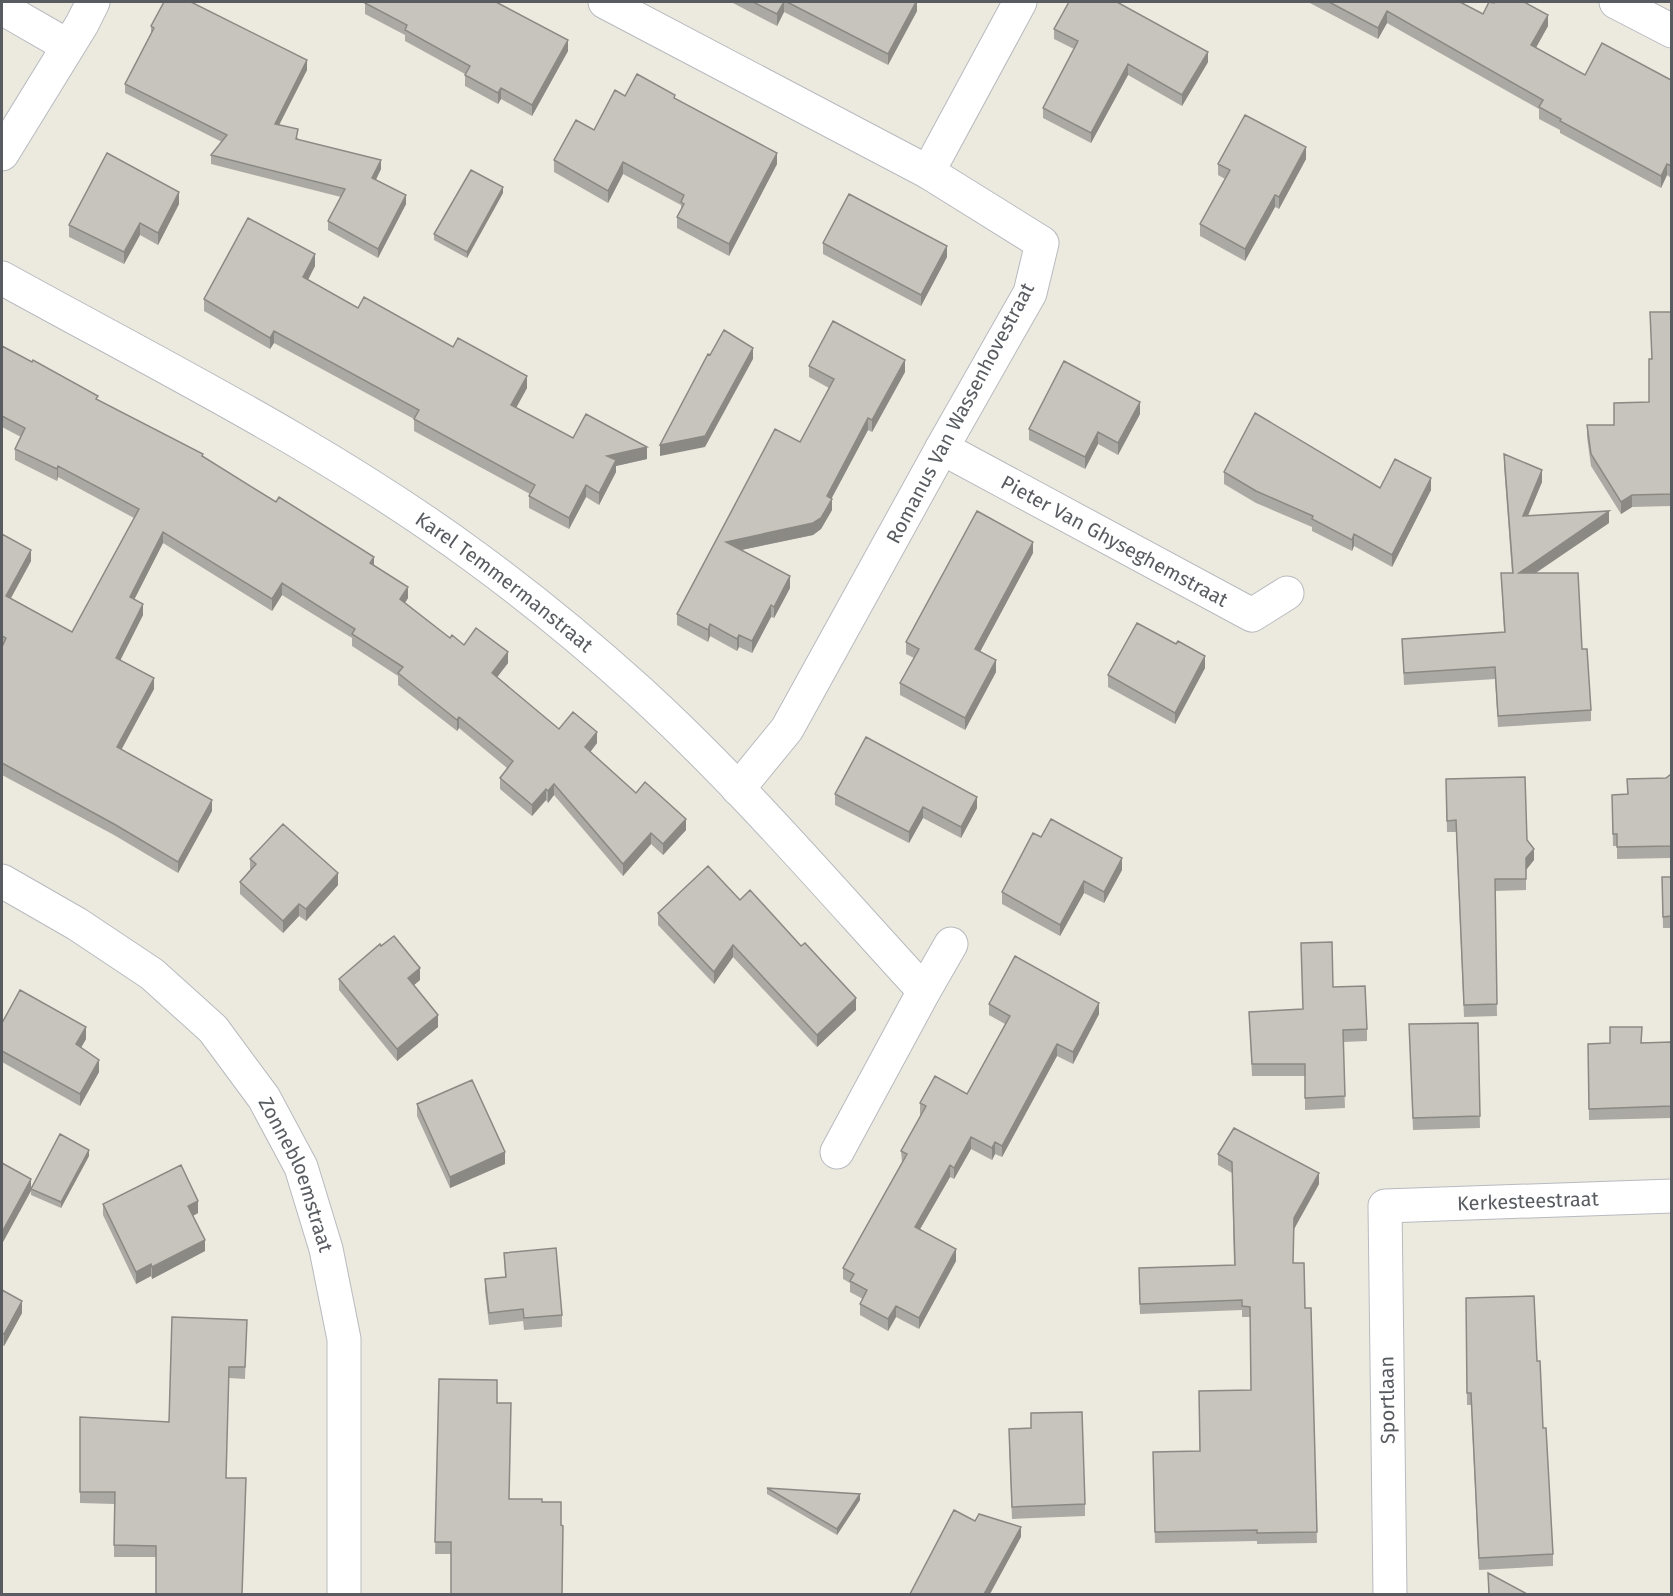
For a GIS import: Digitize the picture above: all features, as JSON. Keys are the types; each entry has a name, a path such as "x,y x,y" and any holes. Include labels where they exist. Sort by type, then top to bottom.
{"street":[{"path":"2,154 68,46 91,2"},
{"name":"Romanus Van Wassenhovestraat","path":"605,2 928,172 1042,243 1030,293 787,729 738,789"},
{"path":"928,172 1020,2"},
{"path":"1616,2 1671,31"},
{"path":"2,8 68,46"},
{"name":"Karel Temmermanstraat","path":"2,278 268,425 363,481 474,556 555,620 639,692 738,789 924,991"},
{"name":"Pieter Van Ghyseghemstraat","path":"942,448 1252,615 1287,593"},
{"name":"Zonnebloemstraat","path":"2,881 77,924 152,974 213,1029 264,1098 301,1167 326,1249 344,1339 344,1594"},
{"path":"837,1152 951,944"},
{"name":"Kerkesteestraat","path":"1384,1206 1671,1197"},
{"name":"Sportlaan","path":"1384,1206 1390,1594"}],"building":[{"path":"164,2 191,2 307,60 275,124 298,129 296,139 381,160 372,178 406,195 378,249 328,221 345,189 211,155 227,135 125,84 154,28 151,26"},
{"path":"366,2 496,2 568,40 532,105 501,88 498,93 465,75 470,66 405,30 407,25"},
{"path":"753,2 784,2 777,14"},
{"path":"787,2 916,2 888,54"},
{"path":"1069,2 1117,2 1208,52 1182,95 1128,64 1091,133 1043,108 1078,41 1054,29"},
{"path":"1329,2 1460,2 1483,14 1489,2 1524,2 1548,15 1531,45 1585,75 1602,43 1671,80 1671,166 1667,164 1661,176 1560,121 1561,119 1539,107 1543,100 1387,11 1378,28"},
{"path":"637,74 675,95 674,98 777,153 729,244 677,217 684,204 681,202 684,195 623,162 608,191 554,160 576,120 594,130 615,90 625,96"},
{"path":"1245,115 1306,147 1279,197 1275,195 1245,249 1200,224 1230,170 1218,164"},
{"path":"107,153 179,192 158,233 140,223 124,252 69,225"},
{"path":"471,170 503,187 467,252 434,234"},
{"path":"849,194 947,246 921,295 823,243"},
{"path":"248,218 315,254 303,277 358,308 364,297 453,347 458,338 527,376 511,405 573,438 586,414 647,447 607,456 616,460 599,493 586,485 569,518 529,496 535,485 414,419 419,410 274,331 270,338 204,299"},
{"path":"1650,312 1671,312 1671,494 1632,495 1621,502 1591,454 1587,425 1614,425 1614,403 1649,402 1649,359 1652,359"},
{"path":"833,321 905,360 872,420 868,418 827,496 832,499 821,518 813,523 726,542 790,576 774,607 771,605 752,641 739,635 737,639 710,624 708,630 677,614 775,429 800,442 834,379 809,366"},
{"path":"724,330 753,348 705,436 660,445 708,354 710,355"},
{"path":"2,346 32,362 33,360 98,396 96,399 203,454 202,456 276,502 279,497 374,557 370,563 408,587 400,599 450,638 452,635 464,645 476,628 508,652 492,673 559,729 573,712 597,732 585,747 636,793 645,782 686,819 663,844 651,833 623,864 554,784 548,791 546,789 532,805 500,778 513,761 459,717 457,720 398,673 403,667 352,634 355,629 282,583 272,599 163,532 130,597 143,604 116,658 154,678 117,747 212,800 178,862 2,763 2,647 6,638 2,636 2,534 31,550 6,596 72,632 139,509 58,466 57,469 15,449 25,428 2,416"},
{"path":"1064,361 1140,402 1118,443 1098,432 1085,457 1029,429"},
{"path":"1255,413 1380,488 1395,459 1431,478 1392,555 1354,534 1352,540 1312,519 1313,516 1256,491 1224,472"},
{"path":"1504,454 1542,470 1523,516 1609,511 1519,573 1578,573 1582,649 1587,649 1591,710 1498,716 1495,667 1404,673 1402,639 1505,632 1501,573 1513,573"},
{"path":"977,511 1033,542 975,649 996,660 965,718 900,683 919,649 906,642"},
{"path":"1137,623 1176,644 1178,641 1205,656 1175,713 1108,675"},
{"path":"866,737 977,797 961,827 923,807 909,832 835,794"},
{"path":"1671,774 1671,846 1617,847 1617,834 1613,834 1612,795 1628,794 1627,779 1666,778"},
{"path":"1525,777 1527,840 1534,849 1526,858 1526,879 1495,879 1497,1004 1464,1005 1456,820 1447,821 1446,779"},
{"path":"1051,819 1122,858 1104,892 1084,881 1060,925 1002,892 1033,833 1041,837"},
{"path":"283,824 338,873 306,909 299,904 283,921 240,882 256,864 250,859"},
{"path":"708,866 740,900 750,890 801,946 805,943 856,998 817,1035 733,945 714,972 658,913"},
{"path":"1662,877 1671,877 1671,916 1663,917"},
{"path":"394,936 420,968 408,978 438,1015 397,1049 339,979 380,944 381,946"},
{"path":"1332,942 1333,987 1365,986 1367,1029 1343,1030 1345,1096 1305,1098 1305,1064 1252,1064 1249,1012 1303,1009 1301,943"},
{"path":"1015,956 1099,1003 1073,1052 1057,1044 1002,1146 995,1142 992,1148 971,1137 954,1168 950,1165 915,1227 956,1249 919,1318 896,1306 888,1319 860,1304 867,1290 850,1281 854,1274 843,1268 907,1154 901,1151 926,1106 920,1103 935,1076 967,1094 1010,1016 989,1004"},
{"path":"20,990 86,1027 76,1044 99,1060 80,1094 2,1051 2,1023"},
{"path":"1478,1023 1480,1116 1413,1118 1409,1024"},
{"path":"1610,1027 1642,1027 1641,1043 1671,1042 1671,1106 1589,1109 1588,1044 1610,1043"},
{"path":"472,1080 505,1152 450,1177 417,1104"},
{"path":"1234,1128 1319,1173 1294,1218 1293,1263 1304,1263 1305,1308 1311,1308 1317,1532 1257,1533 1257,1530 1155,1532 1153,1452 1200,1451 1199,1391 1251,1390 1250,1307 1242,1306 1242,1300 1140,1304 1139,1268 1235,1265 1232,1162 1218,1154"},
{"path":"60,1134 89,1150 61,1202 31,1189"},
{"path":"2,1163 31,1179 2,1232"},
{"path":"181,1165 198,1201 188,1206 205,1240 152,1267 151,1264 136,1272 103,1204"},
{"path":"556,1248 562,1315 524,1318 523,1309 489,1313 485,1279 506,1277 504,1253"},
{"path":"2,1290 22,1301 4,1334 2,1333"},
{"path":"1534,1296 1543,1428 1546,1428 1553,1554 1479,1558 1471,1393 1467,1393 1466,1298"},
{"path":"172,1317 247,1320 245,1367 229,1367 226,1478 246,1478 242,1594 156,1594 156,1546 114,1545 115,1492 80,1492 80,1417 169,1422"},
{"path":"439,1379 497,1380 497,1403 511,1403 509,1499 542,1499 542,1502 561,1502 562,1594 451,1594 451,1542 435,1542"},
{"path":"1082,1412 1085,1504 1012,1507 1009,1429 1031,1428 1031,1413"},
{"path":"767,1488 860,1494 837,1529"},
{"path":"954,1510 975,1521 979,1514 1021,1527 984,1594 910,1594"},
{"path":"1488,1573 1527,1594 1489,1594"}]}
